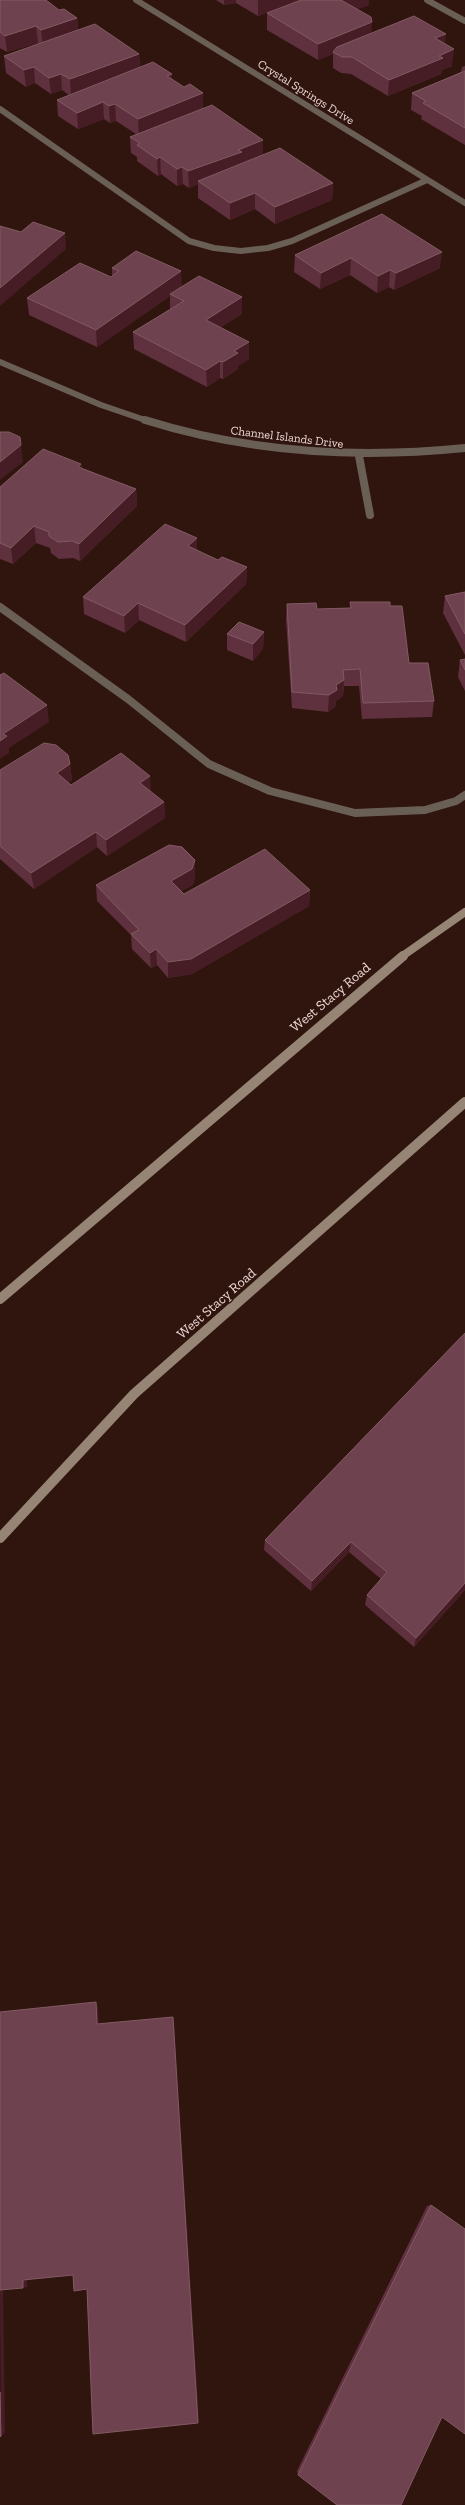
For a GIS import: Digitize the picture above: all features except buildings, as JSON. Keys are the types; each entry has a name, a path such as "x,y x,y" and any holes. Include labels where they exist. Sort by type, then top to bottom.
{"main road":[{"name":"West Stacy Road","path":"0,1299 390,965 465,912"},
{"name":"West Stacy Road","path":"0,1538 134,1394 465,1102"}],"street":[{"name":"Crystal Springs Drive","path":"136,0 465,203"},
{"path":"427,0 465,21"},
{"path":"0,109 189,241 214,248 241,251 274,246 292,241 427,180"},
{"name":"Channel Islands Drive","path":"0,362 105,407 163,426 221,441 286,451 359,456 415,455 465,448"},
{"path":"359,456 370,516"},
{"path":"0,607 128,699 209,764 270,791 355,813 425,810 456,801 465,795"}]}
